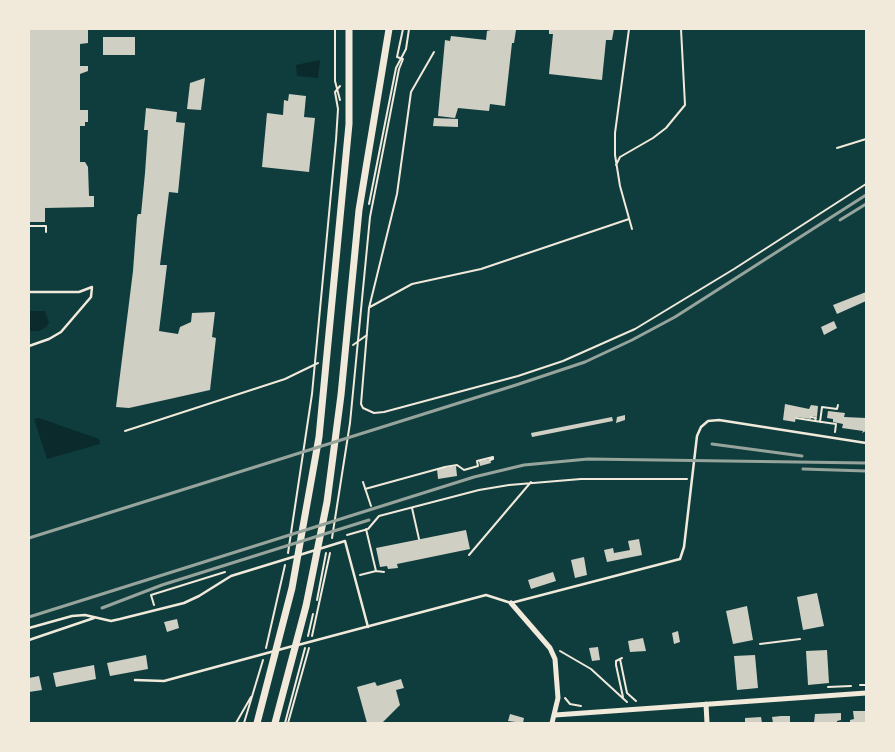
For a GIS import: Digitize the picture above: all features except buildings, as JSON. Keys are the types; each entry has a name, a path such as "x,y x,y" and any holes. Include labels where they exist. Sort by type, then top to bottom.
{"main road":[{"path":"257,723 284,626 309,502 322,411 350,106 349,29"},
{"path":"276,723 306,606 327,502 341,395 365,165 389,29"}],"street":[{"path":"511,603 550,648 558,676 555,715 552,723"},
{"path":"555,715 866,693"},
{"path":"706,704 707,723"}],"lane":[{"path":"29,292 79,292 92,287 91,297 61,332 49,339 29,346"},
{"path":"135,680 164,681 486,595 511,603 680,560 684,547 697,436 701,427 708,421 719,420 866,443"},
{"path":"29,628 72,616 111,621 184,603 231,576 345,541 356,576 368,627"},
{"path":"29,640 94,618"}],"path":[{"path":"335,29 337,89 342,110 339,140"},
{"path":"400,58 397,57 403,29"},
{"path":"367,239 369,206 396,68 406,49 409,29"},
{"path":"628,29 615,133 616,165 632,229"},
{"path":"616,165 620,158 666,128 685,105 681,29"},
{"path":"434,52 411,92 397,194 369,308 361,404 363,408 374,413 510,379 563,361 635,329 734,269 866,184"},
{"path":"291,552 310,434 336,140 338,109 335,92 340,87 340,78"},
{"path":"838,148 866,139"},
{"path":"369,308 412,284 481,269 629,219"},
{"path":"29,226 46,226 46,232"},
{"path":"244,723 278,599 294,518 309,418 327,251"},
{"path":"352,345 367,335"},
{"path":"125,431 292,377 326,359"},
{"path":"820,422 822,407 837,409 838,405"},
{"path":"796,418 836,424 835,432"},
{"path":"808,428 810,419"},
{"path":"365,489 445,467 457,465 464,470 478,466 477,461 492,457 493,459 490,460"},
{"path":"486,489 531,482 581,479 692,479"},
{"path":"363,482 371,506"},
{"path":"469,555 531,482"},
{"path":"412,508 419,539"},
{"path":"366,529 376,571"},
{"path":"268,653 289,562"},
{"path":"356,576 376,571 384,572"},
{"path":"760,644 800,640"},
{"path":"550,648 579,660 623,697 634,710"},
{"path":"623,697 616,665 616,661 621,658 627,693"},
{"path":"248,723 266,661"}],"water":[{"path":"320,60 318,78 297,76 296,65"},
{"path":"29,311 45,311 49,323 46,327 39,331 29,331"},
{"path":"39,418 99,439 100,444 47,459 34,419"}],"railway":[{"path":"29,538 585,362 675,317 866,195"},
{"path":"840,220 866,204"},
{"path":"712,444 802,456"},
{"path":"29,617 474,477 524,465 588,459 866,463"},
{"path":"803,469 866,471"},
{"path":"102,608 162,585 369,520"}]}
